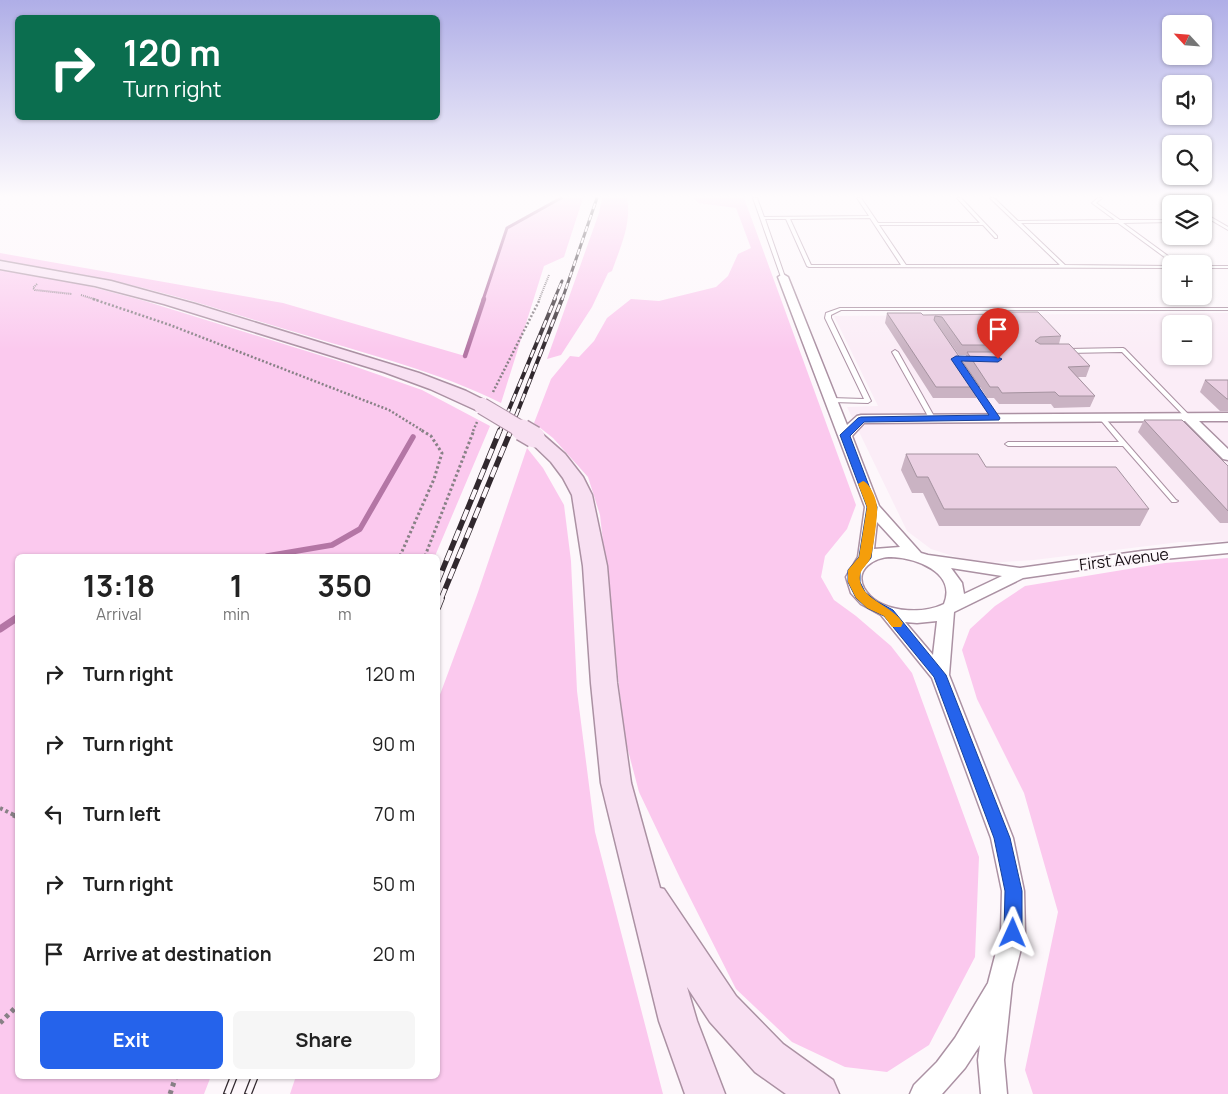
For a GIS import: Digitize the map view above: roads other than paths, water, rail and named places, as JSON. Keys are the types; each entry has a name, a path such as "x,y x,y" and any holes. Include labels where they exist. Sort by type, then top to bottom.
{"main road":[{"path":"0,265 125,288 406,373 449,389 482,406 534,437 558,458 573,477 582,495 595,566 604,682 616,782 678,1022 705,1094"},
{"path":"642,886 723,1009 769,1058 819,1094"}],"street":[{"path":"783,277 872,507 922,557 942,569 952,581 956,592 948,609 940,675"},
{"path":"845,435 861,420 1228,417"},
{"path":"1189,418 1228,456"},
{"path":"865,558 872,507"},
{"name":"First Avenue","path":"922,557 1020,573 1142,556 1228,548"},
{"path":"922,557 898,552 878,553 865,558 854,570 854,582 861,595 888,613 911,618 933,617 948,609"},
{"name":"First Avenue","path":"948,609 1020,573"},
{"path":"888,613 940,675 1002,838 1013,891 1013,933 1000,984 991,1060 994,1094"},
{"path":"924,1094 934,1085 970,1042 1000,984"}],"lane":[{"path":"774,249 783,277"},
{"path":"801,249 809,266 1162,268"},
{"path":"893,249 905,266"},
{"path":"1045,249 1064,268"},
{"path":"1212,268 1228,268"},
{"path":"831,400 868,401 828,318 828,314 840,309 1228,309"},
{"path":"1056,351 1123,350 1189,418"},
{"path":"895,352 932,418"},
{"path":"970,381 996,418"},
{"path":"1102,418 1174,501"},
{"path":"1008,444 1125,444"}],"waterway":[{"path":"483,300 500,249"},
{"path":"465,356 484,299"},
{"path":"279,554 332,545 360,529 413,437"},
{"path":"0,629 15,619"}],"railway":[{"path":"562,300 579,249"},
{"path":"554,300 562,281"},
{"path":"500,431 555,299"},
{"path":"510,431 562,299"},
{"path":"440,576 500,430"},
{"path":"441,599 511,430"},
{"path":"440,603 442,598"},
{"path":"227,1094 233,1079"},
{"path":"248,1094 254,1079"}]}
